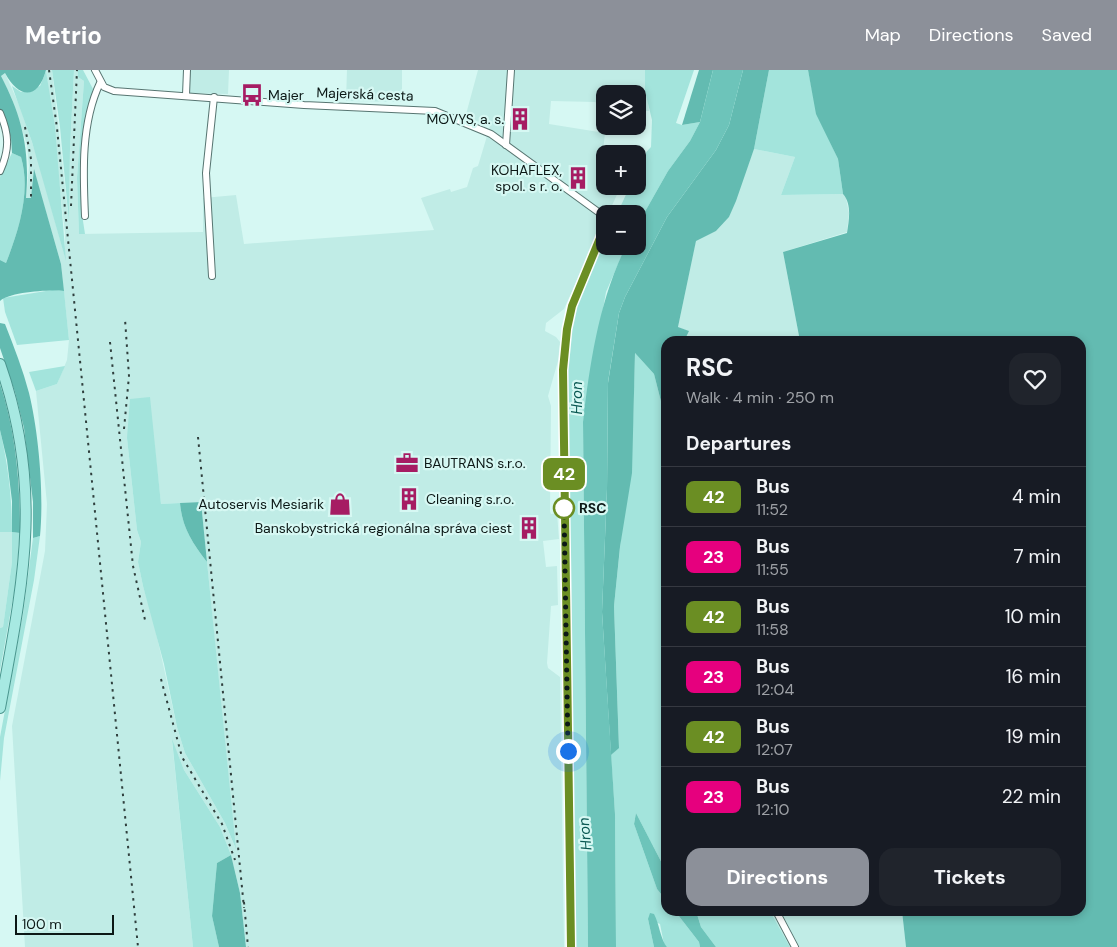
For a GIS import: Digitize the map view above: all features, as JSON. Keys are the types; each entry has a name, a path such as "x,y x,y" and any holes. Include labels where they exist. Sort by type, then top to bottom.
{"main road":[{"path":"0,364 19,432 25,475 27,517 22,582 0,708"}],"street":[{"path":"85,216 84,166 87,130 94,98 100,83 95,70"},
{"path":"186,95 187,70"},
{"path":"506,145 511,70"},
{"name":"Majerská cesta","path":"100,83 114,91 304,105 430,110 486,131 596,210"},
{"path":"212,276 206,173 214,97"},
{"path":"0,113 8,138 9,149 0,171"},
{"path":"571,947 562,399 566,337 572,306 596,249"},
{"path":"779,916 795,947"}],"shaded area":[{"path":"0,70 46,70 43,80 38,87 28,92 16,88 5,73 1,76 15,106 23,135 27,165 26,198 31,198 34,169 61,264 64,291 50,290 20,293 0,301 0,260 6,263 15,237 22,210 25,183 21,157 12,153 11,138 0,109"},
{"path":"46,70 52,70 69,223 74,70 78,70 78,77 84,81 77,178 79,234 203,232 203,198 236,195 244,244 434,230 421,198 450,189 451,192 467,187 473,168 478,166 490,126 465,118 478,70 645,70 649,111 646,111 646,85 596,85 596,102 551,101 549,124 596,132 596,135 605,135 604,145 596,145 596,195 617,195 612,205 596,205 596,239 564,309 546,323 545,331 556,337 560,342 558,361 548,396 551,406 550,511 551,514 557,513 559,539 543,541 546,567 557,566 558,605 551,606 547,663 548,668 560,677 564,947 246,947 240,893 231,855 220,827 184,770 172,741 193,947 25,947 12,726 45,551 47,504 36,391 57,384 67,360 69,340 61,264 34,171 32,199 26,198 29,167 27,145 12,99 1,76 5,73 20,107 37,157 65,257 65,233","holes":["149,397 161,504 201,502 235,847 225,823 185,753 177,727 138,562 141,542 137,530 127,438"]},
{"path":"52,70 74,70 69,223 60,127"},
{"path":"78,70 83,70 93,89 82,157 81,208 85,234 79,234 77,178 84,81 78,77"},
{"path":"184,70 229,70 228,94 183,93"},
{"path":"347,70 402,70 402,102 346,101"},
{"path":"645,70 694,70 676,123 682,125 700,122 690,141 668,171 646,210 646,205 621,205 626,195 646,195 646,153 651,147 652,120 645,85"},
{"path":"699,70 713,70 700,122 682,125"},
{"path":"713,70 743,70 729,125 716,150 667,217 625,297 619,313 608,382 607,489 602,612 615,814 616,947 588,947 583,422 589,377 602,310 622,255 646,255 646,210 668,171 690,141 700,122"},
{"path":"743,70 769,70 754,149 736,201 729,217 716,231 696,241 678,327 689,331 686,336 661,336 661,401 654,374 635,353 632,473 620,547 614,606 619,748 611,755 602,612 607,489 608,383 619,313 625,297 667,217 716,150 729,125"},
{"path":"769,70 808,70 817,114 838,159 843,194 781,195 795,157 754,149"},
{"path":"808,70 1117,70 1117,947 906,947 903,916 1086,916 1086,336 799,336 783,252 847,233 849,218 849,207 843,194 838,159 816,114"},
{"path":"46,71 55,127 66,261 32,142 12,86 21,92 40,86"},
{"path":"754,149 795,157 781,195 843,194 846,198 849,213 847,232 783,252 799,336 686,336 688,331 678,327 696,240 716,231 729,217"},
{"path":"12,153 21,157 25,183 19,224 6,263 0,260 0,177"},
{"path":"599,255 622,255 606,292 583,422 588,947 575,947 567,474 569,439 565,383 570,333 578,300"},
{"path":"52,290 64,291 69,340 17,345 5,312 3,298"},
{"path":"0,323 5,324 21,367 36,427 40,464 41,520 40,536 33,538 33,502 24,428 15,392 0,348"},
{"path":"635,353 654,374 661,401 661,861 636,813 634,824 657,889 661,894 661,916 679,916 699,942 700,947 667,947 664,944 660,924 648,919 654,947 616,947 615,814 611,755 619,747 614,606 633,422"},
{"path":"65,366 57,384 36,391 29,372"},
{"path":"0,384 10,421 16,458 20,533 12,532 12,501 7,460 0,430"},
{"path":"150,397 161,504 180,503 183,520 189,534 207,562 236,849 225,823 185,753 177,727 164,664 138,562 141,542 137,530 127,438 130,399"},
{"path":"0,430 9,481 12,532 0,532"},
{"path":"201,502 207,562 189,534 183,520 180,503"},
{"path":"0,532 12,532 12,562 3,627 0,628"},
{"path":"12,532 20,533 15,587 0,671 0,628 3,627 12,562"},
{"path":"40,536 34,580 4,738 0,781 0,737 23,614 33,538"},
{"path":"172,739 184,770 220,827 231,855 217,863 212,916 219,947 193,947"},
{"path":"636,813 661,861 661,894 657,889 634,824"},
{"path":"231,855 240,893 246,947 219,947 212,916 217,863"},
{"path":"650,913 654,914 663,941 667,947 654,947 648,919"},
{"path":"679,916 698,916 701,927 716,947 700,947 699,942"},
{"path":"698,916 773,916 790,947 716,947 701,927"},
{"path":"773,916 903,916 906,947 790,947"}],"railway":[{"path":"49,70 57,128 138,947"},
{"path":"71,206 77,70"},
{"path":"25,127 31,159 31,198"},
{"path":"124,429 129,376 125,319"},
{"path":"110,342 133,566 145,620"},
{"path":"198,437 244,908"},
{"path":"161,679 182,757 222,824 235,860"},
{"path":"244,902 248,947"}],"bus line":[{"name":"42","path":"571,947 563,370 569,316 596,251"}],"place":[{"name":"Majer","path":"252,95"},
{"name":"MOVYS, a. s.","path":"520,119"},
{"name":"KOHAFLEX, spol. s r. o.","path":"578,178"},
{"name":"BAUTRANS s.r.o.","path":"407,463"},
{"name":"Cleaning s.r.o.","path":"409,499"},
{"name":"Autoservis Mesiarik","path":"340,504"},
{"name":"RSC","path":"564,508"},
{"name":"Banskobystrická regionálna správa ciest","path":"529,528"}],"route":[{"path":"564,508 568,751"}],"water label":[{"name":"Hron","path":"577,398"},
{"name":"Hron","path":"585,834"}]}
